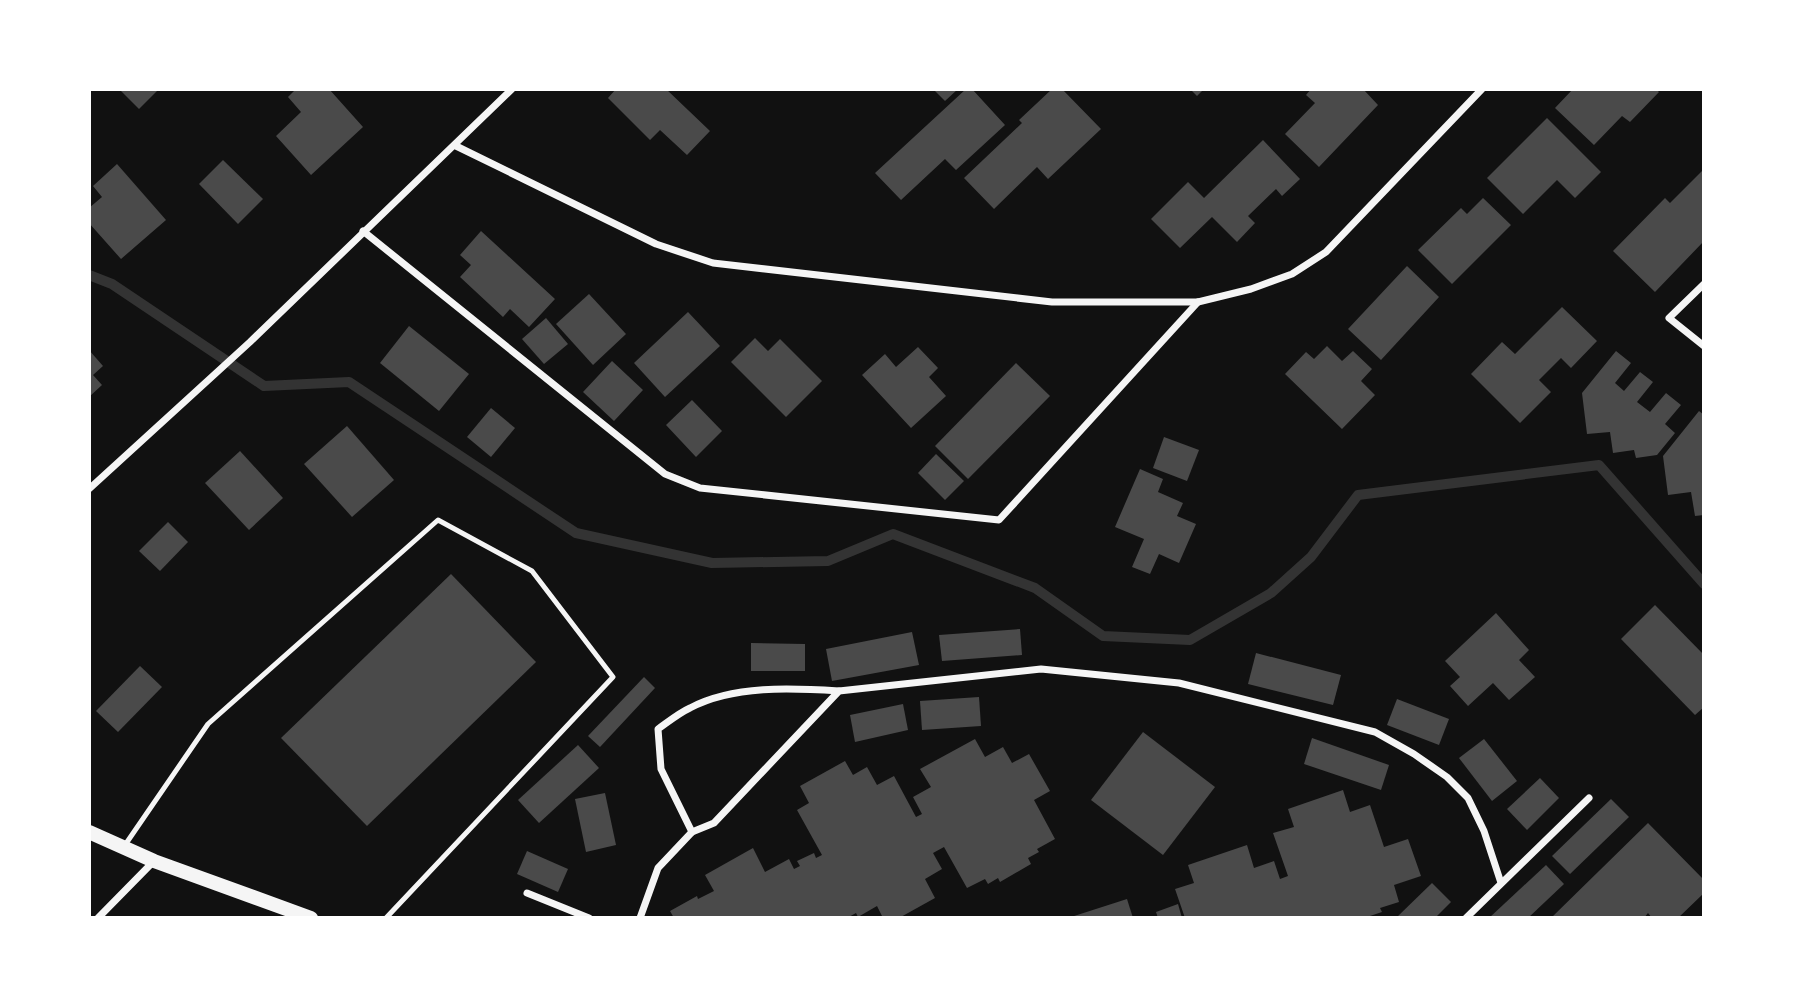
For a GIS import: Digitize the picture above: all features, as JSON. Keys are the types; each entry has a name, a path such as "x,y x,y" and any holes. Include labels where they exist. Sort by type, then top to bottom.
{"main road":[{"path":"89,832 154,861 311,918"}],"street":[{"path":"89,489 250,342 363,231 456,146 512,89"},
{"path":"456,146 656,244 713,263 1052,302 1198,302 1251,289 1293,274 1325,252 1482,89"},
{"path":"363,231 665,474 701,488 999,520 1198,302"},
{"path":"1704,284 1668,318 1704,346"},
{"path":"692,832 661,769 658,729 691,707 734,693 784,687 839,691 1041,669 1179,683 1375,732 1447,777 1468,798 1484,831 1502,883"},
{"path":"640,918 658,869 692,832 714,823 839,691"},
{"path":"1466,918 1588,798"},
{"path":"98,918 154,861"},
{"path":"527,893 590,918"}],"lane":[{"path":"123,848 208,724 438,520 532,571 613,677 386,918"}],"building":[{"path":"119,89 159,89 139,109"},
{"path":"296,89 329,89 363,127 311,175 276,136 301,112 288,97"},
{"path":"616,89 666,89 710,131 687,155 660,130 650,140 608,98"},
{"path":"933,89 958,89 945,101"},
{"path":"966,89 972,89 1005,125 956,170 945,159 901,200 875,173"},
{"path":"1052,89 1062,89 1101,129 1048,179 1037,167 994,209 964,178 1022,123 1019,120"},
{"path":"1190,89 1204,89 1197,96"},
{"path":"1311,89 1363,89 1378,105 1319,167 1285,134 1315,103 1306,95"},
{"path":"1573,89 1656,89 1659,92 1630,122 1622,116 1594,145 1555,108"},
{"path":"1547,118 1601,172 1575,198 1557,180 1523,214 1487,178"},
{"path":"1263,140 1300,179 1282,196 1276,189 1248,216 1255,223 1237,242 1212,217 1180,248 1151,219 1188,182 1204,198"},
{"path":"223,160 263,199 238,224 199,184"},
{"path":"117,164 166,220 121,259 89,223 89,208 102,197 93,186"},
{"path":"1704,169 1704,241 1655,292 1613,251 1665,198 1670,203"},
{"path":"1483,198 1511,225 1452,284 1418,250 1461,208 1467,214"},
{"path":"481,231 555,299 529,327 510,309 503,317 460,277 471,265 460,255"},
{"path":"1407,266 1439,297 1381,360 1348,329"},
{"path":"589,294 626,334 593,365 556,324"},
{"path":"1562,307 1597,341 1571,368 1561,358 1539,380 1551,392 1520,423 1471,374 1502,342 1515,354"},
{"path":"688,312 720,346 665,397 634,363"},
{"path":"546,318 568,344 544,364 522,339"},
{"path":"409,326 469,374 439,411 380,363"},
{"path":"755,338 768,351 780,339 822,381 786,417 731,362"},
{"path":"1327,346 1342,361 1353,351 1372,369 1361,381 1375,395 1342,429 1285,374 1306,352 1314,359"},
{"path":"918,347 938,368 929,377 946,396 911,428 862,375 885,354 896,367"},
{"path":"89,350 103,366 93,375 102,385 89,397"},
{"path":"1616,351 1631,363 1615,383 1624,391 1640,372 1653,382 1637,402 1650,412 1666,393 1681,405 1665,424 1675,433 1657,455 1636,458 1634,450 1613,453 1610,432 1587,434 1582,393"},
{"path":"612,361 643,390 614,421 583,392"},
{"path":"1016,363 1050,396 968,479 935,446"},
{"path":"692,400 722,431 696,457 666,425"},
{"path":"491,408 515,428 491,457 467,437"},
{"path":"1699,411 1704,415 1704,515 1695,516 1691,492 1668,495 1663,456"},
{"path":"347,426 394,480 352,517 304,464"},
{"path":"1164,437 1199,450 1187,481 1153,468"},
{"path":"240,451 283,498 249,530 205,483"},
{"path":"936,454 964,481 945,500 918,473"},
{"path":"1140,469 1163,479 1158,492 1183,503 1177,516 1196,524 1179,563 1159,554 1150,574 1132,567 1144,539 1115,527"},
{"path":"168,522 188,542 160,571 139,551"},
{"path":"451,574 536,662 367,826 281,738"},
{"path":"1655,605 1704,655 1704,707 1695,715 1621,639"},
{"path":"1496,613 1529,650 1519,660 1535,677 1509,700 1493,683 1468,706 1450,686 1460,677 1445,661"},
{"path":"1020,629 1022,655 942,661 939,635"},
{"path":"912,632 919,665 832,681 826,649"},
{"path":"751,643 805,644 805,671 751,671"},
{"path":"1256,653 1341,675 1333,705 1248,684"},
{"path":"140,666 162,687 118,732 96,711"},
{"path":"644,677 655,688 600,747 588,736"},
{"path":"979,697 981,726 922,730 920,701"},
{"path":"1397,699 1449,719 1439,745 1387,725"},
{"path":"903,704 908,730 855,742 850,715"},
{"path":"1143,732 1215,787 1163,855 1091,800"},
{"path":"1312,738 1389,765 1381,790 1304,764"},
{"path":"975,739 985,757 1003,747 1012,763 1029,754 1050,791 1034,800 1055,839 1037,849 1039,852 1028,858 1031,864 1000,882 998,878 988,884 985,879 967,888 944,847 933,853 942,869 925,879 935,898 899,918 883,918 877,906 858,917 856,913 847,918 674,918 670,911 697,896 698,899 714,891 705,875 753,848 765,872 789,859 794,869 800,866 797,861 814,853 816,858 822,855 797,810 809,803 800,786 845,761 853,775 867,767 877,785 894,776 916,817 922,814 913,797 931,787 920,769"},
{"path":"1484,739 1517,781 1492,801 1459,758"},
{"path":"578,745 599,768 539,823 518,800"},
{"path":"1540,778 1559,798 1527,830 1507,809"},
{"path":"1343,790 1350,812 1370,805 1384,847 1408,839 1421,876 1394,885 1399,902 1380,908 1382,912 1370,916 1371,918 1185,918 1175,889 1194,883 1188,865 1247,845 1254,868 1274,861 1280,879 1288,876 1273,833 1294,827 1288,809"},
{"path":"605,793 616,845 586,852 575,799"},
{"path":"1611,799 1629,817 1570,874 1552,856"},
{"path":"1648,823 1704,880 1704,893 1678,918 1652,918 1648,913 1644,918 1551,918"},
{"path":"527,851 568,869 558,892 517,874"},
{"path":"1546,865 1564,884 1528,918 1489,918"},
{"path":"1432,883 1451,902 1435,918 1396,918"},
{"path":"1127,899 1133,918 1071,918 1071,917"},
{"path":"1178,904 1182,918 1158,918 1156,912"}],"waterway":[{"path":"89,275 112,284 264,386 349,382 576,533 712,563 828,561 893,534 1035,588 1103,636 1190,640 1271,593 1311,557 1358,495 1599,465 1704,584"}]}
